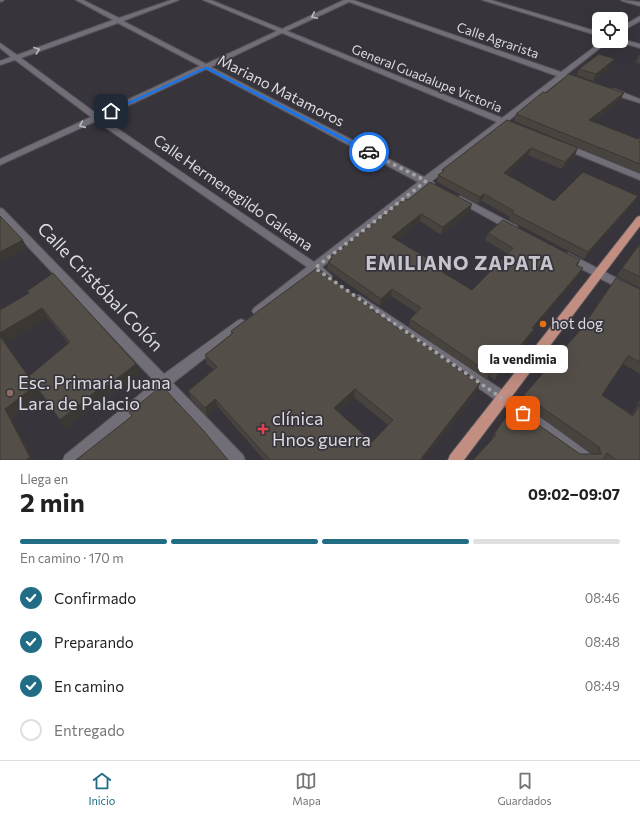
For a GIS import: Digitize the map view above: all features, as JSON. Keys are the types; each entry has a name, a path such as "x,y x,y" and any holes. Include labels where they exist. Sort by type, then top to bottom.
{"main road":[{"path":"455,460 600,274 640,219"}],"street":[{"name":"Mariano Matamoros","path":"79,0 206,68 440,189"},
{"path":"0,63 176,0"},
{"name":"General Guadalupe Victoria","path":"206,0 280,32 516,127"},
{"path":"0,162 206,68 348,0"},
{"name":"Calle Agrarista","path":"348,0 565,76"},
{"path":"485,0 592,32"},
{"path":"624,0 640,4"},
{"path":"628,26 640,18"},
{"path":"628,43 640,46"},
{"name":"Calle Hermenegildo Galeana","path":"0,45 97,118 334,281"},
{"path":"70,460 164,382 315,268 501,121 565,76 598,48"},
{"path":"604,89 640,101"},
{"path":"560,145 640,177"},
{"path":"454,196 524,233"},
{"name":"Calle Cristóbal Colón","path":"0,211 238,460"},
{"path":"559,252 640,295"},
{"path":"353,294 502,398 587,460"}],"building":[{"path":"599,54 615,59 596,74 579,69"},
{"path":"569,74 624,93 589,120 638,139 640,137 640,164 516,114 543,92 546,93"},
{"path":"507,120 578,148 565,162 531,148 504,173 554,201 583,172 638,196 588,252 512,213 514,211 484,194 480,197 438,175 444,171 442,170"},
{"path":"430,182 472,204 443,227 421,214 392,237 445,269 442,272 472,290 513,248 488,233 503,220 580,260 576,265 583,268 532,328 534,329 498,373 493,369 489,373 410,319 421,308 392,289 381,299 328,262 332,259 330,257 405,199 408,200"},
{"path":"0,216 23,240 0,252"},
{"path":"640,244 640,277 622,268"},
{"path":"317,268 371,306 370,308 399,329 400,327 480,383 420,460 270,460 215,399 205,408 188,391 217,367 205,355 233,333 231,331","holes":["355,389 393,420 372,442 334,408"]},
{"path":"53,273 136,364 107,386 105,384 60,420 29,376 70,342 42,308 0,333 0,310 29,293 27,291"},
{"path":"616,278 640,289 640,362 628,356 602,395 633,416 640,404 640,460 616,460 607,453 603,460 473,460 496,435 494,434 513,407 580,454 601,454 599,447 524,395 582,328"},
{"path":"0,336 35,386 5,409 30,457 26,460 0,460"},
{"path":"162,386 203,430 228,460 76,460 132,416 129,412"}],"way so far":[{"path":"369,152 426,181 315,268 523,413"}],"place":[{"name":"hot dog","path":"543,324"},
{"name":"Esc. Primaria Juana Lara de Palacio","path":"10,393"},
{"name":"la vendimia","path":"523,413"},
{"name":"clínica Hnos guerra","path":"263,429"}],"district":[{"name":"EMILIANO ZAPATA","path":"460,263"}],"route":[{"path":"111,111 206,68 369,152"}]}
